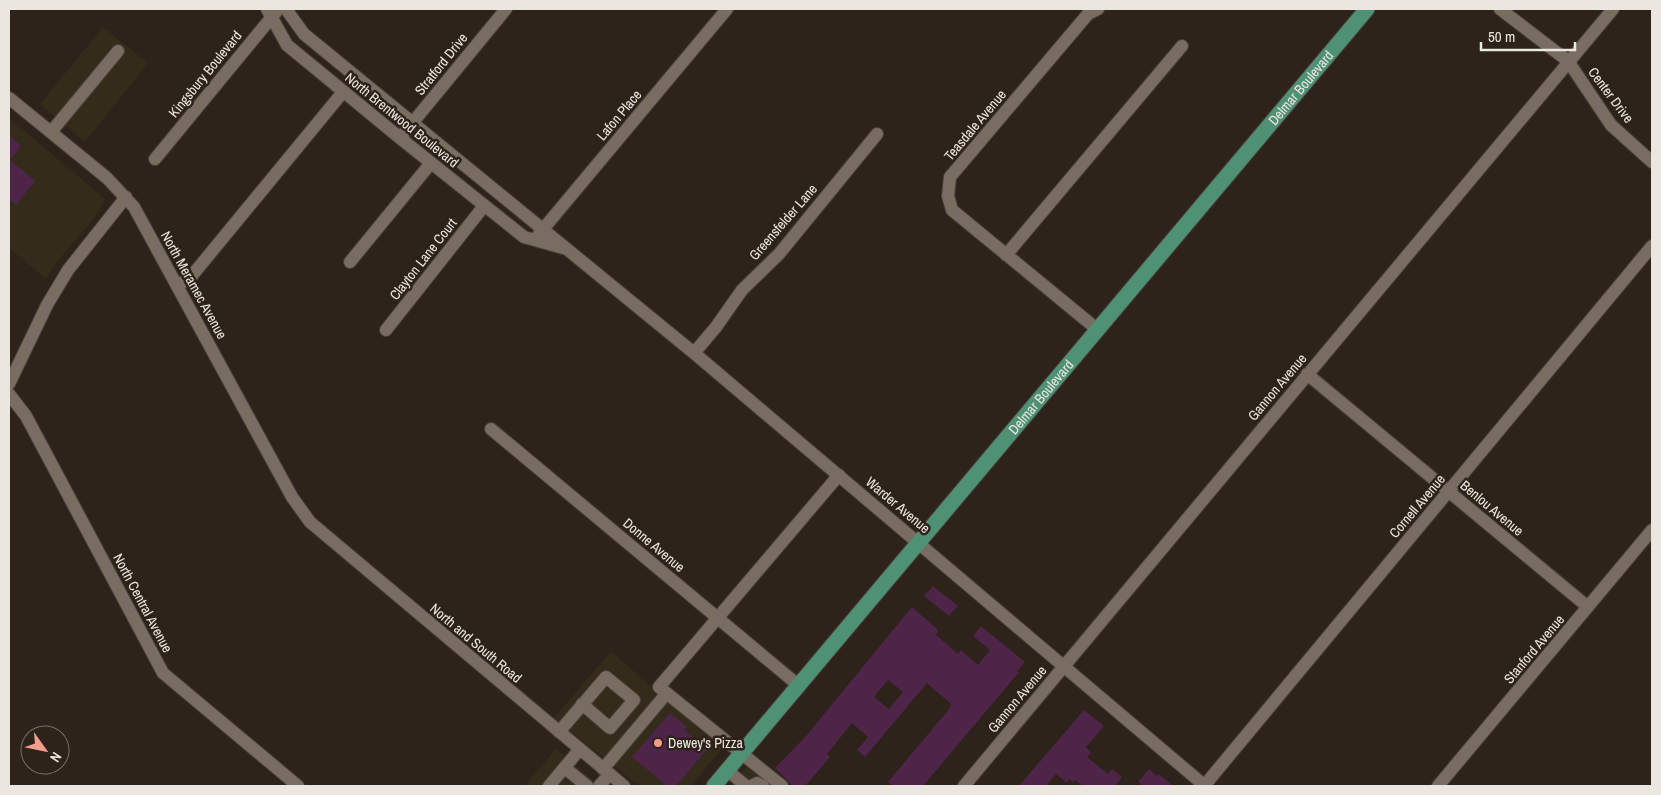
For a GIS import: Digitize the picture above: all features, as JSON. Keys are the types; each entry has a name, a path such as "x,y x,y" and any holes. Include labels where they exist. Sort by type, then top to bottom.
{"main road":[{"name":"Delmar Boulevard","path":"714,786 1367,9"}],"street":[{"name":"North Brentwood Boulevard","path":"286,9 304,34 543,229"},
{"name":"Stratford Drive","path":"400,138 506,9"},
{"name":"Lafon Place","path":"534,240 727,9"},
{"name":"Center Drive","path":"1500,9 1568,61 1611,125 1652,162"},
{"name":"Gannon Avenue","path":"964,786 1613,9"},
{"name":"Teasdale Avenue","path":"1092,10 950,178 948,196 952,210 1098,330"},
{"name":"North Brentwood Boulevard","path":"272,12 287,45 484,206 524,237 534,240"},
{"name":"Kingsbury Boulevard","path":"156,159 272,12"},
{"path":"1006,255 1182,46"},
{"path":"51,132 118,51"},
{"path":"178,285 190,278 343,92"},
{"name":"North Meramec Avenue","path":"9,98 107,178 126,197 141,218 292,497 310,522"},
{"name":"Greensfelder Lane","path":"694,353 712,332 742,290 779,254 877,134"},
{"path":"350,262 431,163"},
{"path":"9,384 47,305 68,270 126,197"},
{"name":"Clayton Lane Court","path":"386,330 484,206"},
{"name":"Warder Avenue","path":"543,229 839,475 1205,786"},
{"name":"Warder Avenue","path":"534,240 568,250"},
{"name":"Cornell Avenue","path":"1205,786 1652,246"},
{"name":"Benlou Avenue","path":"1307,374 1588,607"},
{"name":"North Central Avenue","path":"9,394 26,416 163,673 298,786"},
{"name":"Donne Avenue","path":"491,429 798,685"},
{"path":"782,786 659,687 839,475"},
{"name":"North and South Road","path":"310,522 624,786"},
{"name":"Stanford Avenue","path":"1438,786 1652,530"},
{"path":"599,786 607,772 667,693"},
{"path":"559,732 582,704"},
{"path":"549,786 580,749"},
{"path":"564,768 587,786"},
{"path":"727,770 746,786"},
{"path":"751,786 758,783 763,786"}],"shaded area":[{"path":"103,27 148,63 85,142 40,104"},
{"path":"9,118 105,199 99,212 57,262 46,279 9,248"},
{"path":"611,651 653,688 729,740 691,786 639,786 554,718"},
{"path":"556,749 600,786 524,786"},
{"path":"752,759 785,786 730,786"}],"building":[{"path":"9,135 21,146 10,160 35,181 16,205 9,199"},
{"path":"933,586 958,606 949,616 924,596"},
{"path":"912,607 938,630 936,635 958,654 961,650 978,665 990,650 973,636 981,626 1025,662 1017,671 1019,672 923,786 893,786 888,782 950,708 951,704 927,683 865,757 857,750 868,737 852,723 827,754 830,757 805,786 793,786 775,768 806,736","holes":["888,680 903,692 889,709 874,697"]},
{"path":"1084,710 1104,726 1086,747 1091,753 1087,757 1108,774 1112,769 1122,777 1115,786 1083,786 1075,780 1073,782 1069,779 1067,783 1056,774 1046,786 1019,786"},
{"path":"670,713 687,727 684,730 707,749 676,786 667,786 632,757"},
{"path":"1149,769 1157,776 1159,774 1173,786 1143,786 1138,782"}],"place":[{"name":"Dewey's Pizza","path":"658,743"}]}
